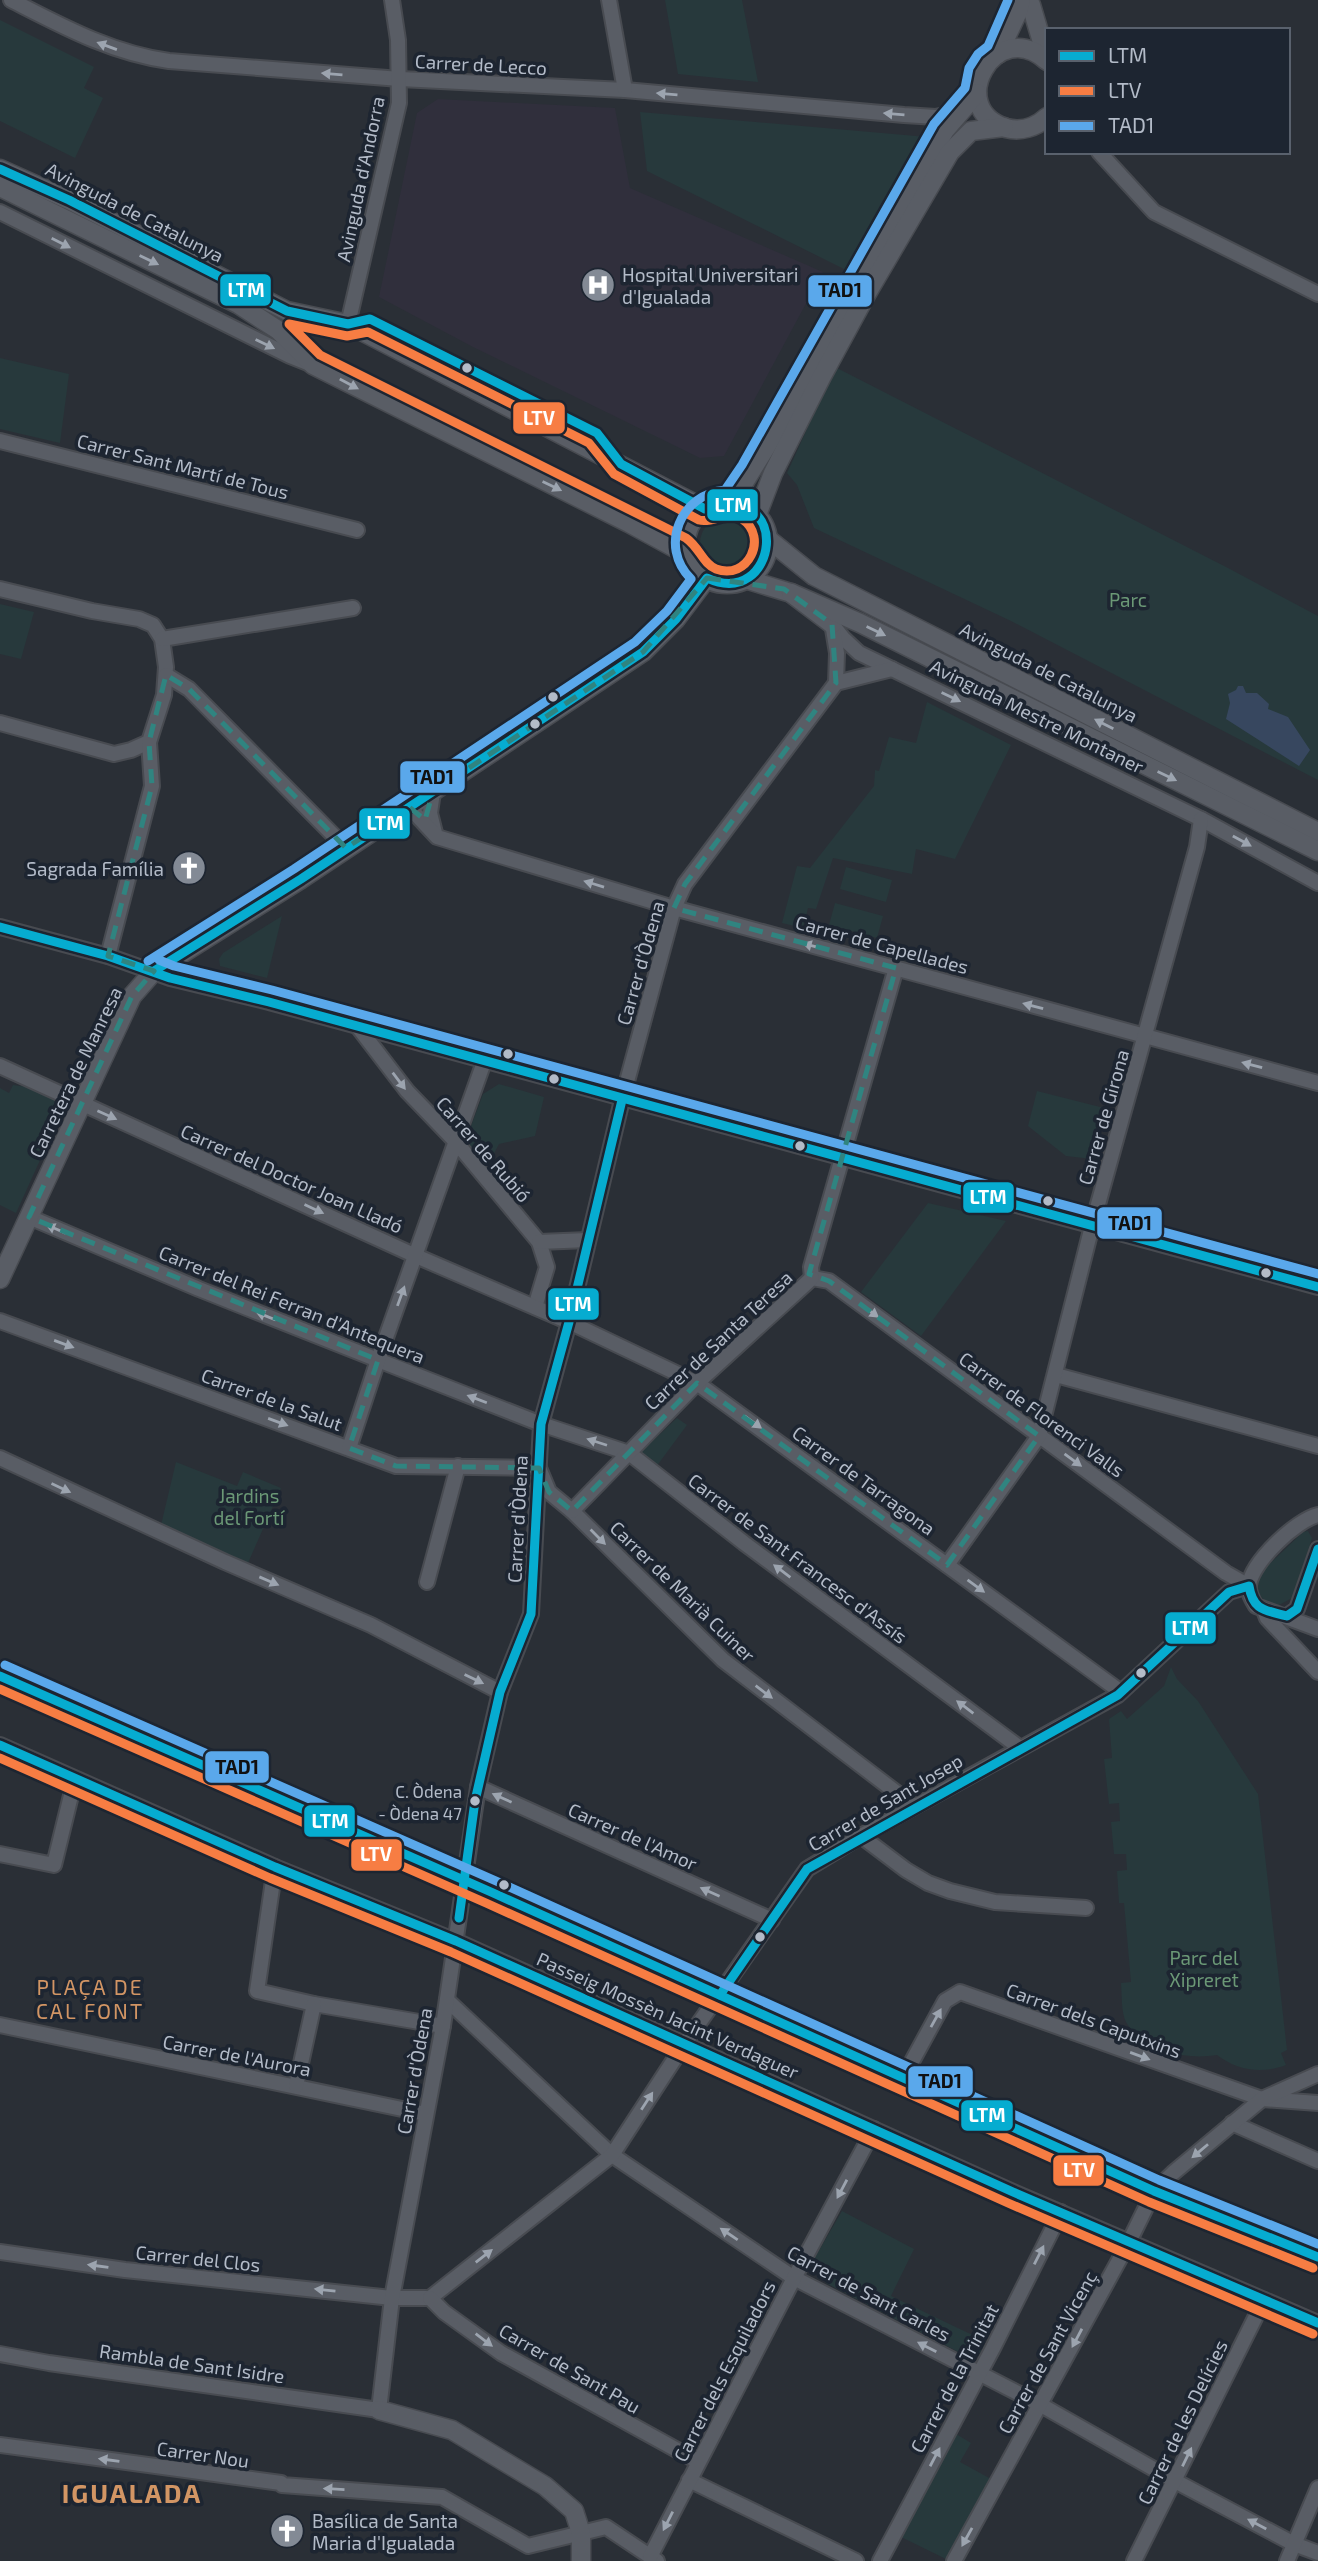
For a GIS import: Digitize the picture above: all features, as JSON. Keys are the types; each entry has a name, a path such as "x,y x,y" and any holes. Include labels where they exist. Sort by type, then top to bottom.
{"street":[{"name":"Carrer de Lecco","path":"11,0 76,33 140,57 400,79 625,90 904,115 936,117 961,111"},
{"name":"Avinguda d'Andorra","path":"348,324 399,103 400,79 392,0"},
{"path":"609,0 625,90"},
{"path":"1004,127 983,110 977,93 978,80 983,67 998,54 1021,0"},
{"path":"1027,0 1031,5 1045,53"},
{"path":"998,54 1021,49 1045,59"},
{"path":"732,502 768,444 945,130 977,93"},
{"path":"757,515 773,473 822,376 950,152 971,131 1004,127 1020,129 1043,122"},
{"path":"1101,154 1154,212 1318,294"},
{"name":"Avinguda de Catalunya","path":"0,169 69,200 288,311 348,324 705,509"},
{"name":"Avinguda de Catalunya","path":"0,187 238,304 278,330 313,365"},
{"path":"0,212 313,365 688,555"},
{"name":"Carrer Sant Martí de Tous","path":"0,441 357,530"},
{"path":"732,502 757,515 768,539 767,553 761,566 745,579 726,583 706,578 695,568 688,555 687,533 694,519 705,509 732,502"},
{"name":"Avinguda de Catalunya","path":"768,539 814,576 1318,832"},
{"name":"Carretera de Manresa","path":"0,1279 132,996 155,971 301,879 643,652 676,619 706,578"},
{"name":"Avinguda Mestre Montaner","path":"745,579 791,593 808,603 859,653 1201,819 1318,883"},
{"path":"0,589 139,619 153,625 162,639 166,675 164,695 149,742 152,786 108,956"},
{"name":"Avinguda de Catalunya","path":"791,593 860,623 1318,851"},
{"path":"162,639 354,608"},
{"path":"832,624 837,653 836,683 892,669"},
{"path":"166,675 189,689 346,848"},
{"name":"Carrer d'Òdena","path":"379,2410 393,2298 443,2026 478,1787 500,1692 531,1614 541,1424 569,1322 622,1100 681,890 836,683"},
{"path":"0,723 114,754 149,742"},
{"path":"433,792 431,827 437,837"},
{"path":"410,807 437,837"},
{"name":"Carrer de Girona","path":"947,1565 1039,1436 1092,1226 1197,847 1201,819"},
{"name":"Carrer de Capellades","path":"437,837 674,908 1318,1083"},
{"path":"0,927 108,956 170,978 1318,1287"},
{"name":"Carrer de Santa Teresa","path":"572,1511 697,1383 812,1278 811,1267 896,968"},
{"name":"Carrer de Rubió","path":"358,1027 407,1091 455,1141 539,1242"},
{"path":"349,1448 377,1360 484,1062"},
{"name":"Carrer del Doctor Joan Lladó","path":"0,1066 416,1256 569,1322"},
{"name":"Carrer del Rei Ferran d'Antequera","path":"29,1217 199,1289 541,1424"},
{"path":"535,1307 547,1267 539,1242 588,1240"},
{"name":"Carrer de Florenci Valls","path":"812,1278 829,1281 1226,1573 1249,1586"},
{"name":"Carrer de la Salut","path":"0,1321 396,1466 539,1468"},
{"name":"Carrer de Tarragona","path":"569,1322 697,1383 1121,1692"},
{"path":"1055,1375 1318,1446"},
{"name":"Carrer de Sant Francesc d'Assís","path":"541,1424 629,1453 744,1543 1020,1748"},
{"path":"0,1458 225,1562 371,1625 500,1692"},
{"path":"427,1582 458,1466"},
{"name":"Carrer de Marià Cuiner","path":"539,1468 549,1492 572,1511 723,1660 914,1806"},
{"path":"1318,1515 1301,1523 1280,1541 1259,1563 1249,1586 1256,1606 1318,1629"},
{"path":"1287,1616 1297,1609 1318,1549"},
{"name":"Carrer de Sant Josep","path":"430,2298 612,2155 685,2043 807,1869 914,1806 1121,1692 1229,1592 1249,1586"},
{"path":"1264,1610 1267,1618 1318,1672"},
{"name":"Passeig Mossèn Jacint Verdaguer","path":"0,1676 463,1880 1154,2191 1318,2257"},
{"name":"Passeig Mossèn Jacint Verdaguer","path":"0,1745 275,1867 456,1941 874,2129 1318,2323"},
{"path":"0,1854 54,1866 75,1779"},
{"name":"Carrer de l'Amor","path":"478,1787 772,1920"},
{"path":"861,1836 906,1870 928,1883 950,1891 995,1902 1086,1908"},
{"path":"275,1867 257,1991 314,2004 443,2026"},
{"name":"Carrer dels Caputxins","path":"904,2078 945,2001 960,1992 1262,2099 1318,2103"},
{"name":"Carrer de Sant Carles","path":"447,2000 612,2155 794,2278 1041,2405 1294,2544 1318,2553"},
{"path":"296,2086 314,2004"},
{"name":"Carrer de l'Aurora","path":"0,2025 426,2114"},
{"name":"Carrer de Sant Vicenç","path":"954,2561 1041,2405 1154,2191 1262,2099 1318,2074"},
{"path":"1233,2123 1318,2161"},
{"name":"Carrer dels Esquiladors","path":"654,2559 697,2461 874,2129"},
{"name":"Carrer de la Trinitat","path":"880,2561 1061,2211"},
{"name":"Carrer del Clos","path":"0,2252 133,2270 393,2298 430,2298"},
{"name":"Carrer de Sant Pau","path":"430,2298 444,2312 501,2353 697,2461"},
{"name":"Carrer de les Delícies","path":"1134,2561 1264,2300"},
{"name":"Rambla de Sant Isidre","path":"0,2354 379,2410"},
{"path":"379,2410 452,2430 545,2486 574,2511 582,2533 581,2561"},
{"name":"Carrer Nou","path":"0,2445 281,2483 282,2486 442,2497 528,2546 606,2527 654,2559"},
{"path":"689,2480 856,2561"},
{"path":"1287,2561 1318,2488"}],"highlighted area":[{"path":"707,578 784,589 832,624 836,683 685,884 674,908 896,968 809,1274 829,1281 1039,1436 947,1565 697,1383 572,1511 549,1492 539,1468 396,1466 349,1448 378,1360 29,1217 132,996 154,971 108,956 152,786 149,742 166,675 189,689 346,848 409,807 425,820 433,792 643,652"}],"shaded area":[{"name":"Hospital Universitari d'Igualada","path":"438,99 615,108 630,188 823,272 724,456 700,458 473,347 379,297 417,113"}],"green space":[{"path":"665,0 742,0 758,82 678,74"},
{"path":"0,20 94,67 84,88 103,98 75,158 0,121"},
{"path":"640,112 934,138 850,272 647,171"},
{"path":"0,358 69,374 60,443 0,429"},
{"name":"Parc","path":"835,367 1318,616 1318,780 1011,621 814,528 797,485 787,473"},
{"path":"726,517 736,519 744,525 750,533 750,553 744,561 736,567 726,569 716,567 708,561 702,553 700,543 702,533 708,525 716,519"},
{"path":"0,604 34,612 21,659 0,654"},
{"path":"927,702 1011,745 955,859 916,849 912,874 833,858 816,909 808,908 803,928 782,923 797,866 810,868 874,786 875,770 879,771 889,737 916,743"},
{"path":"846,867 892,880 886,902 840,889"},
{"path":"835,903 883,916 877,938 829,925"},
{"path":"282,916 267,978 220,966 219,959 223,953"},
{"path":"499,1084 544,1097 535,1136 499,1144 487,1167 465,1142 483,1094"},
{"path":"13,1085 42,1089 66,1103 16,1213 0,1205 0,1088 9,1093"},
{"path":"1037,1091 1108,1109 1092,1159 1066,1156 1028,1126"},
{"path":"928,1203 1006,1221 921,1336 861,1292"},
{"path":"677,1418 687,1425 656,1467 639,1454"},
{"name":"Jardins del Fortí","path":"176,1462 237,1486 243,1472 281,1488 248,1563 161,1525"},
{"path":"1308,1531 1312,1538 1294,1597 1279,1605 1267,1602 1260,1594 1257,1584 1261,1572 1303,1532"},
{"name":"Parc del Xipreret","path":"1171,1667 1177,1679 1198,1701 1258,1794 1287,2050 1281,2053 1286,2065 1277,2068 1242,2068 1217,2055 1193,2056 1167,2052 1143,2041 1124,2018 1121,1983 1131,1982 1124,1903 1119,1903 1117,1871 1127,1870 1126,1854 1114,1854 1111,1822 1120,1821 1119,1803 1109,1804 1104,1759 1112,1758 1109,1719 1121,1711 1127,1719 1164,1686"},
{"path":"842,2211 914,2249 891,2296 985,2341 980,2353 968,2357 826,2283 814,2259"},
{"path":"956,2434 971,2443 960,2462 991,2479 946,2559 901,2537"}],"water":[{"path":"1238,686 1243,686 1246,693 1257,693 1269,704 1268,709 1288,717 1310,750 1299,766 1226,719 1230,703 1228,694"}],"transit line":[{"name":"TAD1","path":"148,961 294,869 635,642 667,611 691,579 681,566 676,552 679,524 686,511 696,501 725,490 742,465 934,124 965,88 969,68 978,54 988,46 1008,0"},
{"name":"LTM","path":"0,169 69,200 287,311 348,324 370,319 597,433 621,464 705,509 734,505 753,512 764,526 766,545 761,563 749,577 731,583 707,578 676,619 643,652 301,879 154,971"},
{"name":"LTV","path":"289,324 347,336 368,332 589,443 614,474 699,520 726,516 742,519 754,536 751,555 737,569 716,569 686,538 320,355 289,324"},
{"name":"LTM","path":"0,927 108,956 170,978 269,1002 1318,1287"},
{"name":"TAD1","path":"159,960 1318,1274"},
{"name":"LTM","path":"459,1918 475,1801 500,1692 531,1614 541,1424 569,1322 622,1100"},
{"name":"LTM","path":"720,1995 807,1869 1118,1695 1229,1592 1249,1586 1257,1605 1287,1616 1297,1609 1318,1549"},
{"name":"TAD1","path":"5,1665 496,1881 1159,2180 1318,2244"},
{"name":"LTM","path":"0,1676 491,1892 1154,2191 1318,2257"},
{"name":"LTV","path":"0,1689 486,1903 1149,2202 1313,2268"},
{"name":"LTM","path":"0,1745 275,1867 456,1941 1013,2192 1318,2323"},
{"name":"LTV","path":"0,1758 270,1878 451,1952 1008,2203 1313,2334"}],"place":[{"name":"Hospital Universitari d'Igualada","path":"598,285"},
{"name":"Sagrada Família","path":"189,868"},
{"name":"C. Òdena - Òdena 47","path":"475,1801"},
{"name":"Basílica de Santa Maria d'Igualada","path":"287,2531"}],"district":[{"name":"PLAÇA DE CAL FONT","path":"90,1998"},
{"name":"IGUALADA","path":"132,2492"}]}
